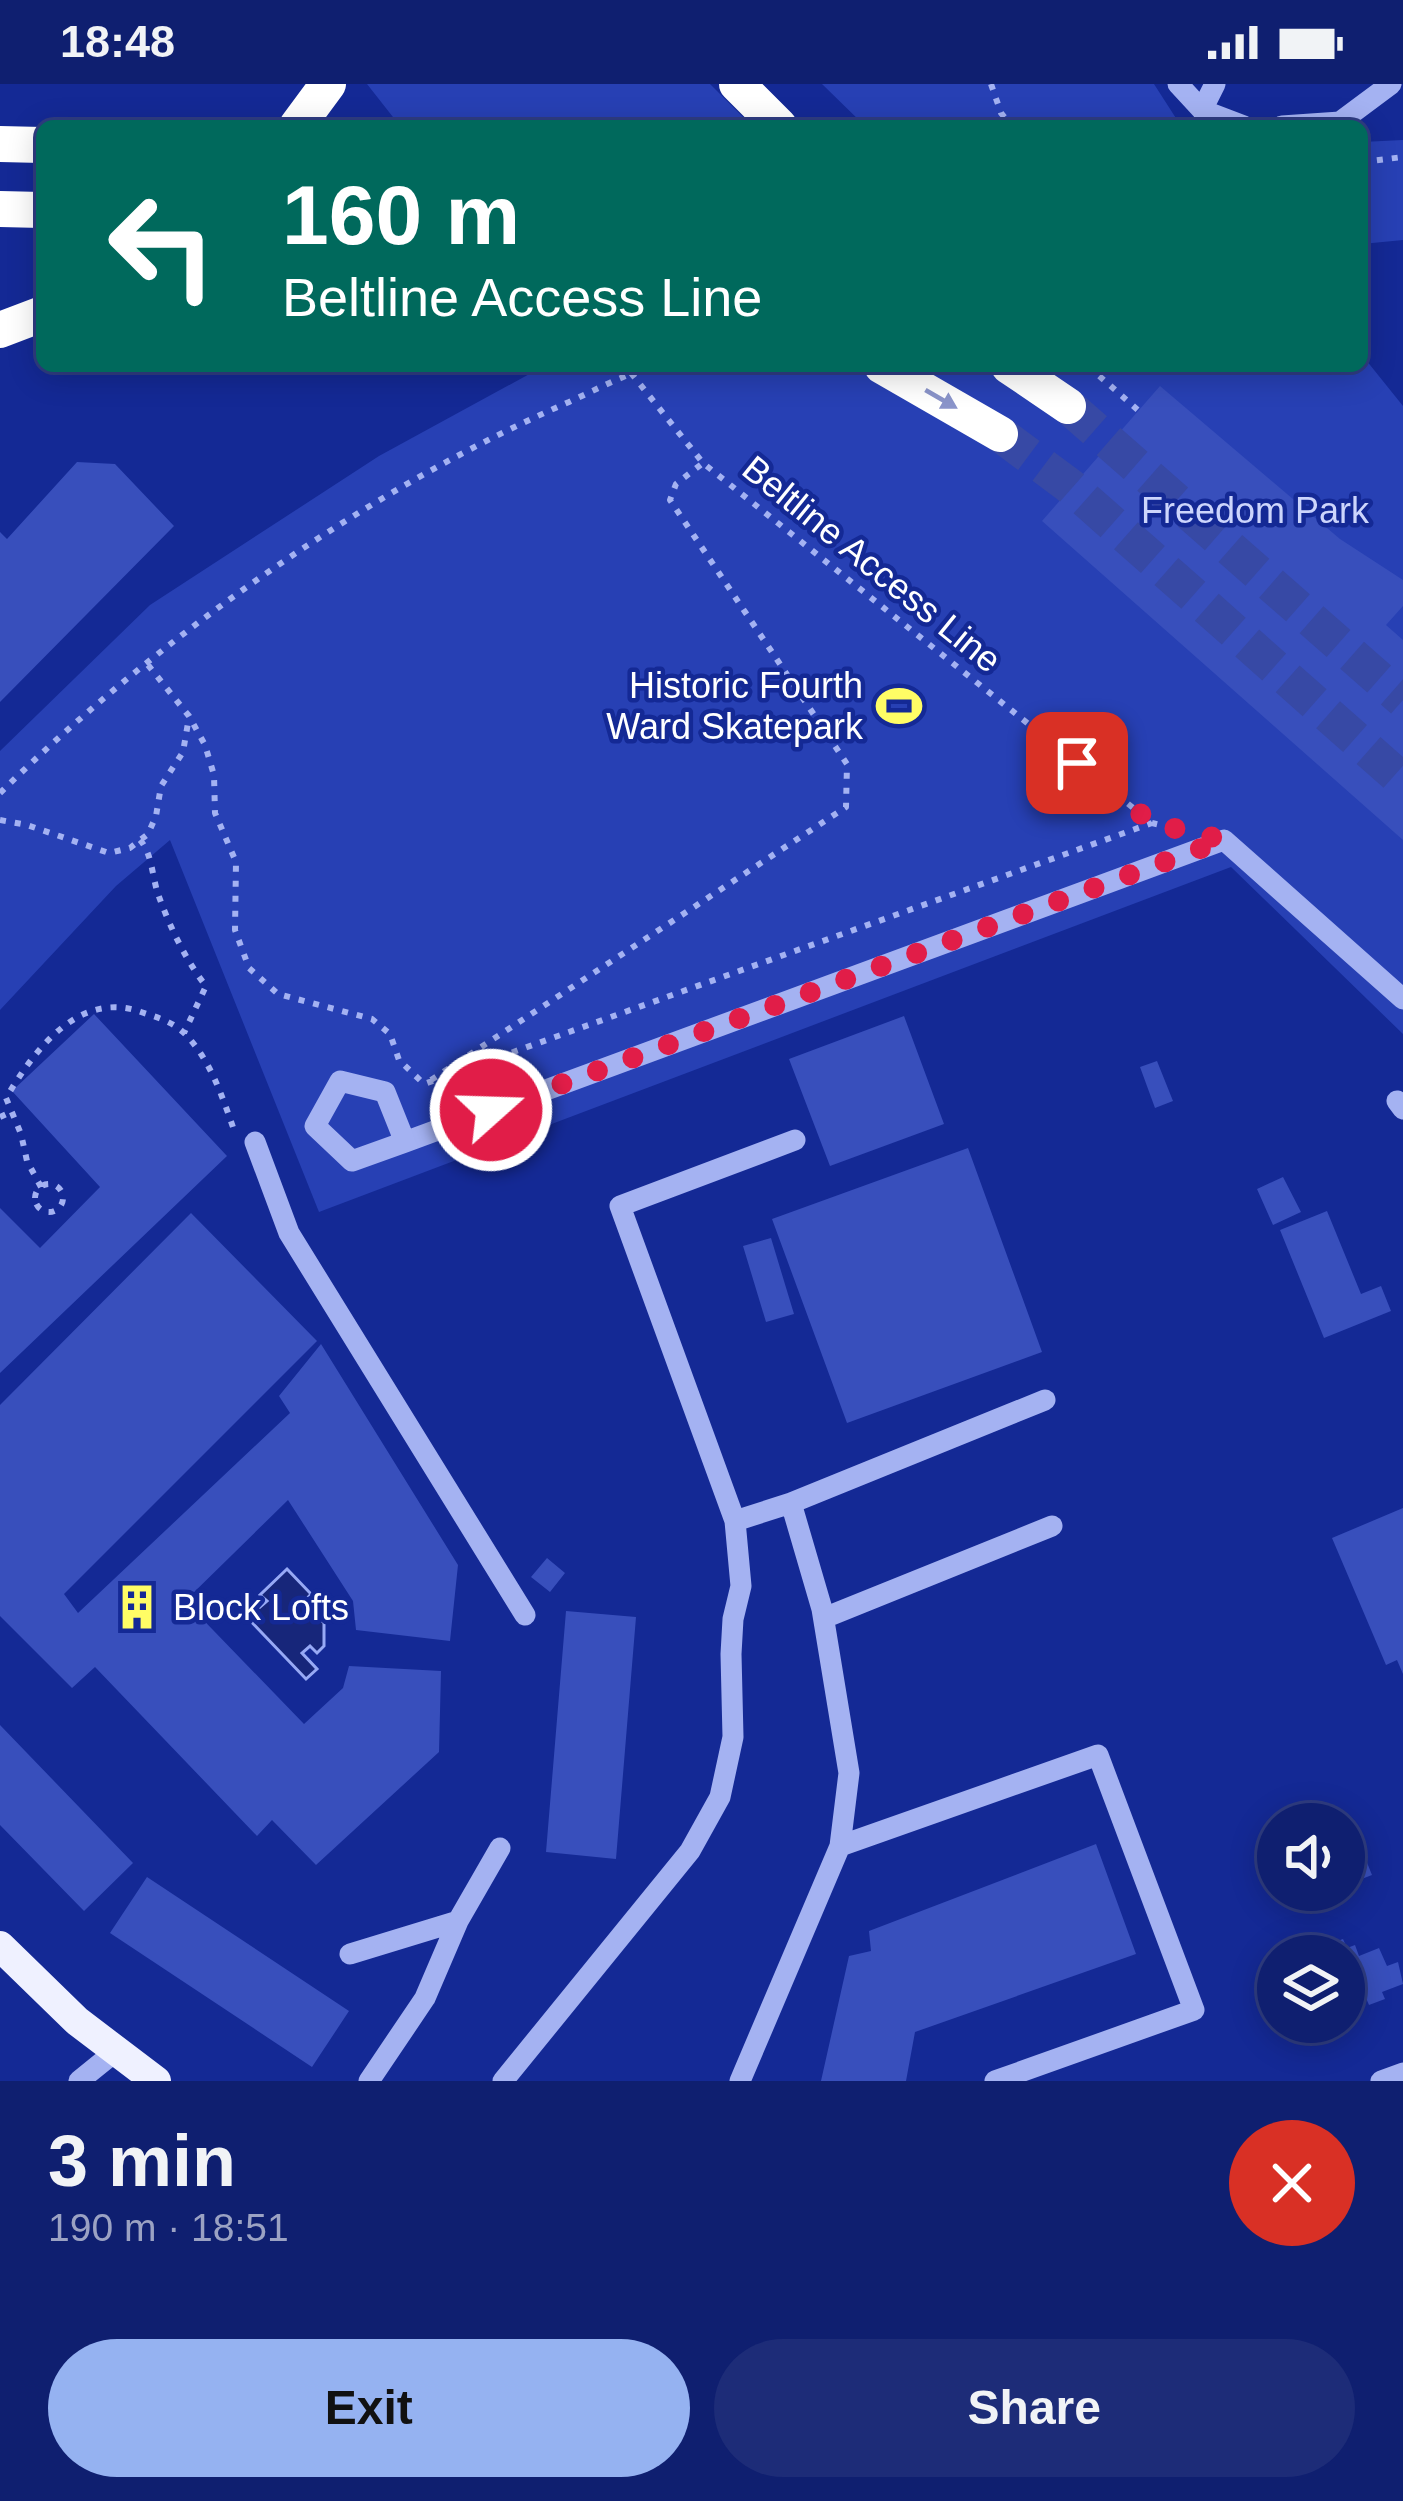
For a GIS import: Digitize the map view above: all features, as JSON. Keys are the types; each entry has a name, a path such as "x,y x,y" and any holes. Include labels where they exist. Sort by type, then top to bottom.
{"highway":[{"path":"301,120 328,84"},
{"path":"737,84 773,120"},
{"path":"0,144 36,145"},
{"path":"0,208 36,210"},
{"path":"0,330 36,316"},
{"path":"892,372 1000,434"},
{"path":"1018,372 1068,406 1042,372"}],"main road":[{"path":"0,1946 77,2021 156,2081"}],"street":[{"path":"1178,84 1202,110 1228,120"},
{"path":"1202,110 1214,84"},
{"path":"1343,120 1391,84"},
{"path":"405,1142 1224,840 1403,999"},
{"path":"503,2081 690,1851 720,1796 733,1737 733,1619 741,1586 735,1520 620,1206 795,1140"},
{"path":"248,1144 289,1233 525,1615"},
{"path":"735,1520 790,1503 1045,1400"},
{"path":"740,2081 839,1846 849,1773 824,1618 790,1503"},
{"path":"824,1618 1052,1526"},
{"path":"839,1846 1098,1755 1194,2010 994,2081"},
{"path":"369,2081 425,1997 458,1921 500,1848"},
{"path":"350,1954 458,1921"},
{"path":"79,2081 116,2051"},
{"path":"1381,2081 1403,2073"}],"path":[{"path":"991,84 1007,120"},
{"path":"1000,120 1001,113"},
{"path":"1368,161 1403,157"},
{"path":"0,793 148,665 250,586 381,499 488,437 634,372"},
{"path":"1095,372 1139,411"},
{"name":"Beltline Access Line","path":"631,373 703,463 1152,823 1224,840"},
{"path":"424,1084 846,807 847,764 670,500 676,484 703,463"},
{"path":"148,665 189,716 205,745 214,775 214,813 236,862 236,929 250,968 278,994 372,1018 390,1034 399,1060 424,1084"},
{"path":"0,820 109,853 130,848 156,817 161,786 183,752 189,716"},
{"path":"424,1084 1152,823"},
{"path":"140,840 148,849 152,877 185,960 206,986 184,1033"},
{"path":"41,1187 6,1098 17,1078 63,1026 90,1008 130,1008 170,1022 184,1033 248,1144"},
{"path":"0,1118 11,1112"},
{"path":"41,1187 59,1188 63,1196 58,1209 45,1211 38,1206 35,1198 41,1187"}],"green space":[{"path":"367,84 710,84 746,120 395,120"},
{"path":"822,84 1154,84 1177,120 859,120"},
{"path":"1403,140 1403,240 1368,243 1368,142"},
{"name":"Freedom Park","path":"1368,362 1403,406 1403,1034 1231,867 319,1212 170,840 116,886 0,1010 0,751 150,605 379,456 533,372 1368,372"}],"shaded area":[{"path":"287,1569 311,1594 304,1602 324,1623 324,1646 317,1653 310,1646 302,1653 317,1669 306,1679 242,1612 254,1602 260,1607 267,1601 260,1595"}],"building":[{"path":"1160,386 1340,539 1403,580 1403,606 1386,625 1403,640 1403,840 1042,521"},
{"path":"77,462 115,464 174,526 0,702 0,532 7,539"},
{"path":"94,1014 227,1156 0,1373 0,1208 40,1248 100,1187 12,1091"},
{"path":"904,1016 944,1124 830,1166 789,1059"},
{"path":"1157,1061 1173,1101 1155,1108 1140,1067"},
{"path":"968,1148 1042,1352 847,1423 772,1219"},
{"path":"1283,1177 1301,1212 1273,1225 1257,1189"},
{"path":"1327,1211 1361,1294 1381,1286 1391,1311 1324,1338 1280,1230"},
{"name":"Block Lofts","path":"191,1213 317,1341 64,1594 78,1613 290,1413 279,1396 321,1344 458,1565 450,1641 356,1630 353,1601 288,1500 185,1601 304,1724 343,1688 349,1666 441,1671 439,1752 316,1865 272,1820 257,1836 95,1667 72,1688 0,1616 0,1405"},
{"path":"771,1238 794,1314 766,1322 743,1246"},
{"path":"1403,1508 1403,1674 1397,1660 1386,1665 1332,1538"},
{"path":"547,1558 565,1573 550,1592 531,1577"},
{"path":"566,1611 636,1617 616,1859 546,1852"},
{"path":"0,1725 133,1863 84,1911 0,1825"},
{"path":"1096,1844 1136,1954 915,2032 906,2081 821,2081 849,1956 871,1951 869,1931"},
{"path":"147,1877 349,2011 312,2067 110,1933"},
{"path":"1379,1948 1387,1966 1398,1962 1403,1984 1382,1992 1385,1999 1369,2005 1365,1954"}],"tunnel":[{"path":"1068,406 1403,700"},
{"path":"1000,434 1071,487 1403,781"}],"place":[{"name":"Historic Fourth Ward Skatepark","path":"899,706"},
{"name":"Block Lofts","path":"137,1607"}],"route":[{"path":"491,1110 1224,840 1152,823 1077,763"}]}
